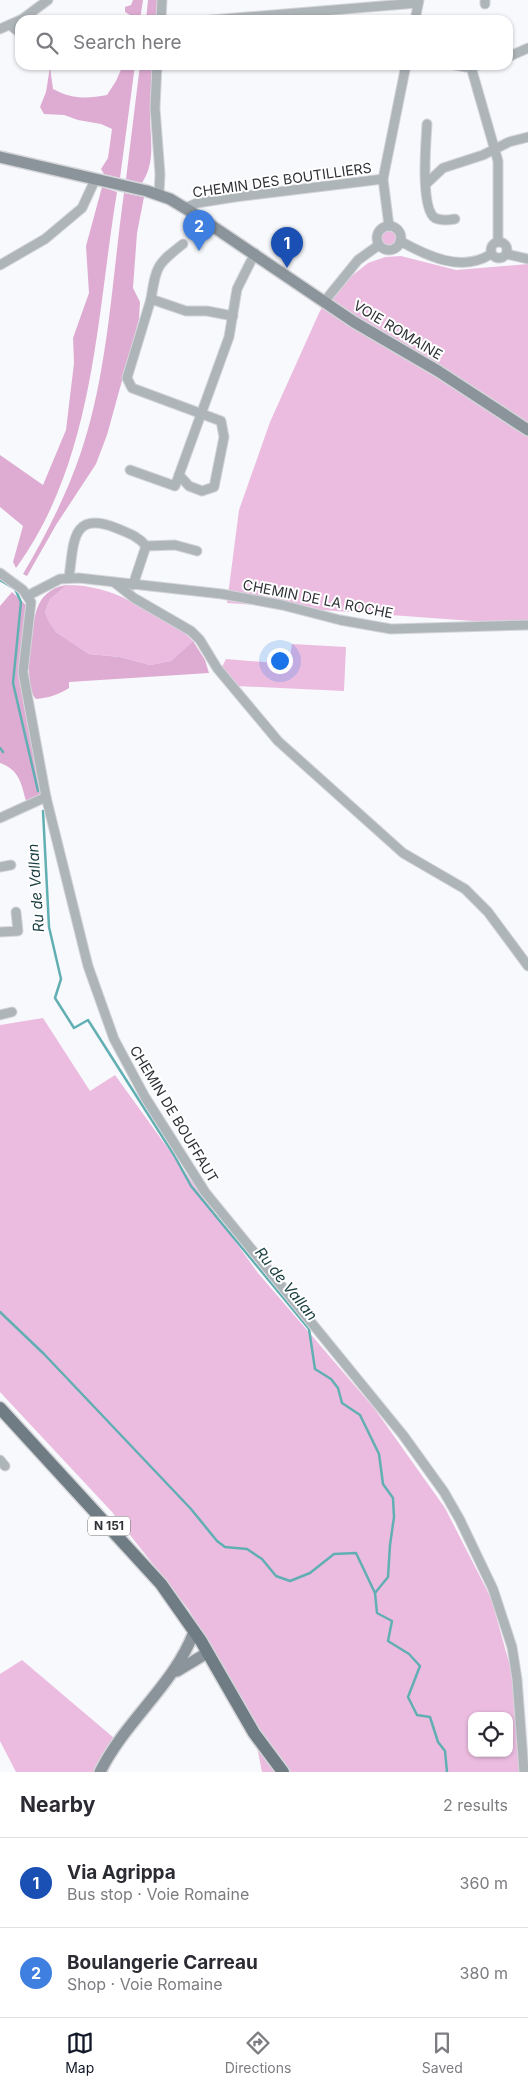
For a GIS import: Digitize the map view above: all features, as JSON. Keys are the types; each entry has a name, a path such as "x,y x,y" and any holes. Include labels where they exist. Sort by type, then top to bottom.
{"main road":[{"name":"VOIE ROMAINE","path":"0,157 159,194 185,208 256,254 367,331 438,371 528,430"},
{"name":"N 151","path":"0,1408 145,1565 178,1606 254,1733 283,1772"},
{"path":"100,1772 122,1735 169,1677 188,1650 194,1632"},
{"path":"169,1677 207,1653"}],"street":[{"path":"27,15 48,0"},
{"path":"161,15 162,0"},
{"path":"265,15 418,1 416,15"},
{"path":"0,29 15,22"},
{"path":"10,25 15,29"},
{"path":"513,55 528,48"},
{"path":"157,70 155,108 160,174 159,194"},
{"path":"389,226 383,179 405,70"},
{"path":"475,70 500,170 498,242"},
{"path":"427,124 426,184 432,215 439,219 455,219"},
{"path":"426,184 443,168 483,155 528,136"},
{"name":"CHEMIN DES BOUTILLIERS","path":"185,208 197,203 383,179"},
{"path":"0,265 45,238 82,208 95,180"},
{"path":"389,226 398,231 400,241 421,253 451,262 463,262 491,254 498,258 506,254 528,259"},
{"path":"389,226 379,231 377,238 379,245 385,250 393,250 400,241"},
{"path":"498,242 505,245 506,254"},
{"path":"491,254 491,246 498,242"},
{"path":"179,475 189,486 202,491 214,487 224,437 222,421 132,388 127,378 150,299 155,273 161,261 183,244"},
{"path":"324,302 358,260 379,245"},
{"path":"130,470 175,486 229,337 238,289 256,254"},
{"path":"150,299 186,310 207,311 233,316"},
{"path":"69,578 74,544 81,529 91,522 103,523 136,537 146,546 175,545 197,552"},
{"path":"134,585 146,546"},
{"path":"0,573 29,595"},
{"name":"CHEMIN DE LA ROCHE","path":"29,595 51,583 69,578 222,594 282,605 340,620 391,628 528,625"},
{"path":"114,583 134,598 191,631 200,640 217,668 278,741 403,853 465,890 488,912 528,966"},
{"name":"CHEMIN DE BOUFFAUT","path":"29,595 31,611 23,672 41,800 91,974 114,1039 144,1097 205,1192 418,1456 444,1492 480,1560 502,1613 514,1655 524,1772"},
{"path":"0,818 41,800"},
{"path":"0,867 11,865"},
{"path":"0,932 18,931 16,912"},
{"path":"0,1015 12,1012"}],"shaded area":[{"path":"133,0 143,0 141,15 130,15 125,12 125,7 131,5"},
{"path":"148,0 158,0 156,15 146,15"},
{"path":"50,70 53,89 66,95 92,97 107,95 121,70 134,70 120,178 104,174 101,169 108,158 112,129 101,124 78,120 64,115 44,114 40,107 46,92"},
{"path":"139,70 153,70 150,112 151,160 142,183 126,179"},
{"path":"102,187 117,192 97,338 88,387 77,435 62,481 42,526 16,568 13,562 23,526 0,507 0,455 43,485 66,430 74,363 73,338 89,293 86,246"},
{"path":"124,193 144,197 137,233 133,288 140,302 139,319 107,435 96,464 56,525 27,576 23,574 62,501 80,455 89,424 97,392 108,326"},
{"path":"388,229 394,232 397,238 394,244 388,247 382,244 379,238 382,232"},
{"path":"401,256 456,270 528,264 528,625 227,603 239,510 270,422 319,313 329,294 368,263 385,257"},
{"path":"67,585 100,589 129,600 185,633 193,641 171,661 150,665 120,657 89,654 56,632 47,621 45,612 50,599"},
{"path":"67,585 50,599 45,612 48,621 56,632 89,654 120,657 150,665 171,661 193,641 205,660 209,673 69,682 69,688 61,693 36,699 32,692 29,667 31,637 36,612 41,600 47,593"},
{"path":"12,592 26,605 19,672 42,795 26,801 21,782 15,773 0,763 0,606"},
{"path":"292,644 346,647 344,691 237,686 222,667 226,659 289,664"},
{"path":"43,1018 90,1091 115,1075 258,1273 374,1408 445,1508 491,1598 510,1666 525,1772 262,1772 253,1727 189,1610 112,1512 0,1392 0,1025"},
{"path":"22,1660 121,1744 108,1772 16,1772 0,1741 0,1674"}],"waterway":[{"name":"Ru de Vallan","path":"0,580 15,589 21,602 13,683 38,791"},
{"path":"0,748 3,752"},
{"name":"Ru de Vallan","path":"43,811 49,927 61,979 55,998 74,1028 88,1020 174,1155 191,1186 309,1329 315,1369 331,1379 338,1388 342,1403 360,1415 379,1454 383,1484 393,1498 394,1517 388,1577 375,1593 377,1613 392,1621 388,1641 409,1654 420,1666 408,1697 417,1715 430,1717 438,1742 445,1751 447,1772"},
{"path":"0,1312 44,1354 191,1509 217,1541 225,1547 247,1549 262,1559 276,1576 290,1581 310,1573 334,1554 356,1553 375,1593"}],"place":[{"name":"Boulangerie Carreau","path":"199,251"},
{"name":"Via Agrippa","path":"287,268"}]}
